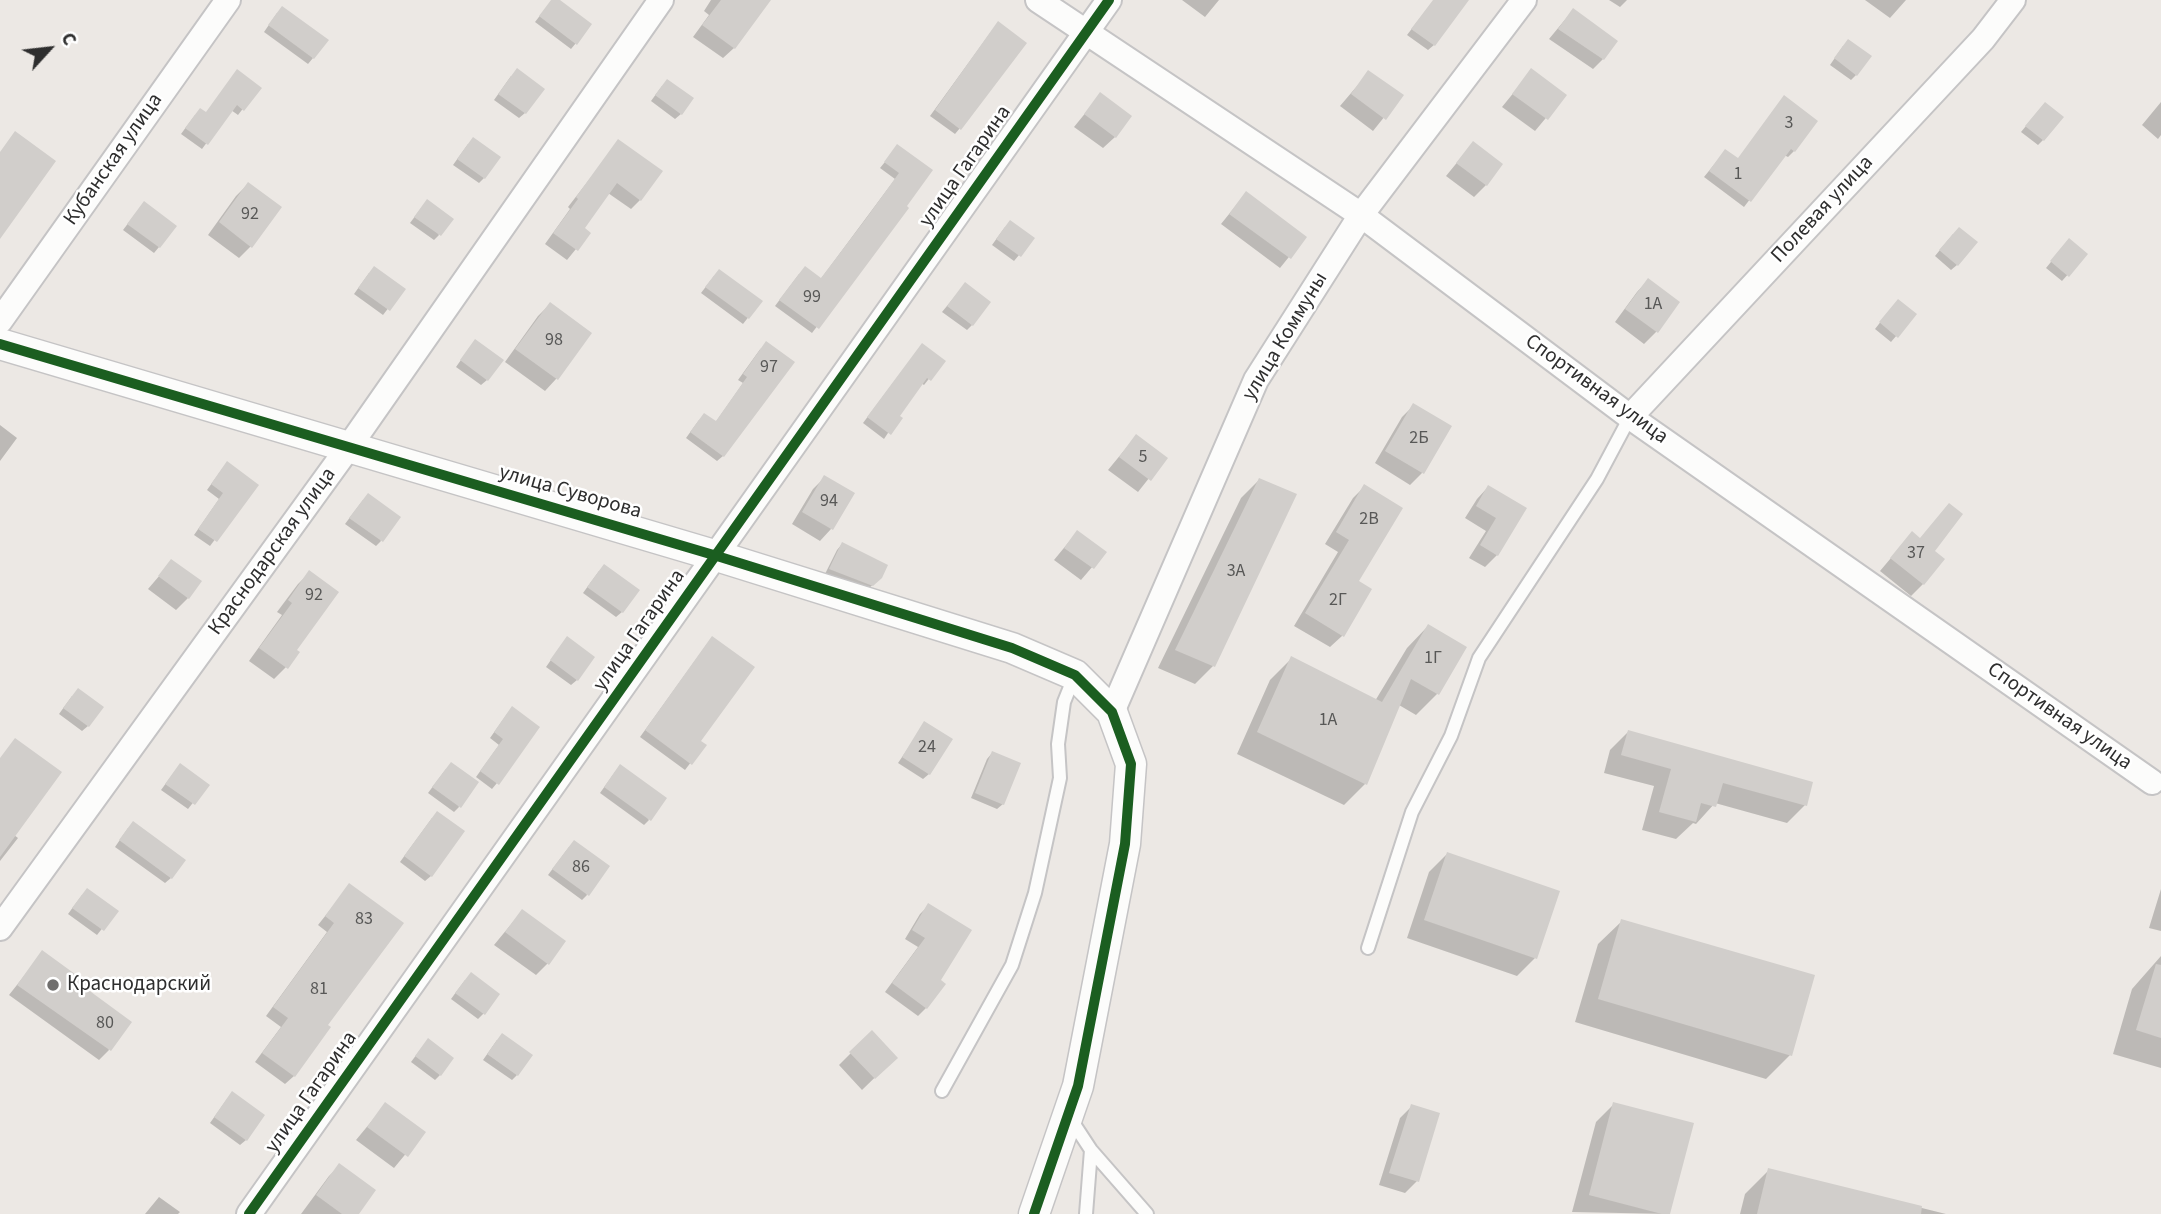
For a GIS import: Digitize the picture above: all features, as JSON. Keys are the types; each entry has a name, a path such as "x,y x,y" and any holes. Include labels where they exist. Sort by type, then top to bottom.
{"street":[{"name":"Кубанская улица","path":"0,321 228,0"},
{"name":"Краснодарская улица","path":"0,928 348,448 661,0"},
{"name":"Спортивная улица","path":"1038,0 1361,215 1630,417 2152,782"},
{"name":"улица Гагарина","path":"249,1214 1109,0"},
{"name":"улица Коммуны","path":"1112,712 1256,380 1361,215 1524,0"},
{"name":"Полевая улица","path":"1630,417 1983,39 2012,0"},
{"name":"улица Суворова","path":"0,344 717,556 1012,648 1075,674 1112,712"},
{"path":"1034,1214 1078,1086 1125,844 1130,764 1112,712"}],"lane":[{"path":"1368,948 1412,812 1451,736 1479,658 1597,479 1630,417"},
{"path":"942,1091 1012,965 1024,929 1035,893 1060,778 1058,744 1064,702 1075,674"},
{"path":"1068,1115 1091,1150 1147,1214"},
{"path":"1086,1214 1091,1150"}],"building":[{"path":"551,0 560,0 592,24 577,45 539,16"},
{"path":"721,0 771,0 735,49 702,25"},
{"path":"1433,0 1469,0 1435,46 1411,29"},
{"path":"282,6 329,40 314,59 268,25"},
{"path":"1573,8 1618,41 1604,60 1558,29"},
{"path":"998,21 1027,43 961,130 935,110"},
{"path":"1848,39 1872,56 1857,76 1834,58"},
{"path":"517,68 545,89 526,114 498,94"},
{"path":"1531,68 1567,95 1548,120 1512,94"},
{"path":"237,69 262,88 244,111 237,105 208,145 185,128 200,108 206,112"},
{"path":"1368,70 1404,95 1386,120 1351,94"},
{"path":"667,79 694,98 682,115 655,95"},
{"path":"1100,92 1132,116 1116,138 1084,114"},
{"path":"1784,95 1818,121 1795,152 1791,149 1751,202 1709,171 1725,149 1738,158"},
{"path":"2045,102 2064,117 2044,141 2025,126"},
{"path":"15,131 56,161 0,239 0,152"},
{"path":"473,137 501,157 485,179 457,159"},
{"path":"618,139 663,171 641,201 617,183 585,228 591,233 578,251 553,233"},
{"path":"1473,141 1503,164 1487,186 1456,163"},
{"path":"897,144 933,170 907,206 909,208 819,329 779,300 805,266 821,278 865,220 899,173 884,162"},
{"path":"248,182 282,207 252,248 219,222"},
{"path":"1246,191 1307,237 1291,259 1229,214"},
{"path":"427,199 454,219 441,236 414,217"},
{"path":"144,201 177,226 160,248 127,224"},
{"path":"1010,220 1035,238 1021,257 996,239"},
{"path":"1959,227 1978,242 1958,266 1939,250"},
{"path":"2069,238 2088,254 2069,277 2050,261"},
{"path":"374,266 406,289 390,311 358,288"},
{"path":"719,269 763,301 749,319 705,287"},
{"path":"1648,278 1680,302 1658,333 1625,309"},
{"path":"965,282 991,302 973,326 947,306"},
{"path":"1898,299 1917,314 1898,338 1879,322"},
{"path":"550,302 592,333 558,380 515,349"},
{"path":"475,339 504,360 488,381 460,360"},
{"path":"766,341 795,362 724,457 690,432 704,413 716,421 747,377 743,374"},
{"path":"922,343 946,361 931,381 927,378 900,416 903,418 891,435 867,417"},
{"path":"1413,403 1452,426 1424,474 1385,451"},
{"path":"1136,434 1168,458 1151,481 1119,457"},
{"path":"227,461 259,485 217,542 198,529 223,493 211,484"},
{"path":"824,475 855,493 833,530 802,512"},
{"path":"1259,478 1297,494 1215,667 1175,650"},
{"path":"1364,484 1403,508 1359,581 1372,589 1344,637 1305,613 1349,540 1336,532"},
{"path":"1488,485 1527,508 1498,556 1480,545 1496,518 1476,506"},
{"path":"368,493 401,517 383,542 349,518"},
{"path":"1949,503 1963,514 1935,551 1945,559 1924,585 1890,558 1912,531 1920,538"},
{"path":"1077,530 1107,552 1094,569 1064,548"},
{"path":"842,542 888,565 882,578 873,586 829,569"},
{"path":"171,559 202,581 189,599 158,576"},
{"path":"604,564 640,590 623,613 587,587"},
{"path":"309,570 339,592 297,650 300,652 288,669 259,648 292,603 288,600"},
{"path":"1428,624 1467,647 1439,695 1411,679 1367,785 1257,732 1291,656 1382,702"},
{"path":"567,636 595,657 578,681 550,660"},
{"path":"712,636 755,667 701,741 707,745 692,765 645,730"},
{"path":"78,688 104,707 89,727 63,708"},
{"path":"512,706 540,727 499,785 480,771 503,739 494,732"},
{"path":"924,721 953,739 930,775 902,757"},
{"path":"1628,730 1813,782 1807,806 1723,783 1716,807 1701,803 1696,822 1659,812 1671,769 1621,755"},
{"path":"15,738 62,772 0,857 0,758"},
{"path":"992,751 1021,763 1004,805 975,793"},
{"path":"451,762 479,782 461,808 432,787"},
{"path":"180,763 210,785 195,805 165,784"},
{"path":"620,764 667,798 651,821 604,787"},
{"path":"437,811 465,831 432,877 404,856"},
{"path":"133,821 186,860 172,879 119,840"},
{"path":"574,840 610,866 589,896 552,869"},
{"path":"1447,852 1560,891 1537,959 1424,920"},
{"path":"349,883 404,923 328,1025 331,1027 295,1077 262,1053 288,1018 273,1007 334,923 325,916"},
{"path":"87,888 119,911 104,931 72,908"},
{"path":"928,903 972,930 941,980 946,984 927,1009 892,983 925,938 912,930"},
{"path":"522,909 566,941 549,965 505,932"},
{"path":"1621,919 1815,975 1792,1056 1598,999"},
{"path":"42,950 90,985 87,989 132,1022 111,1051 17,985"},
{"path":"2156,964 2161,965 2161,1038 2136,1030"},
{"path":"471,972 500,994 485,1015 455,993"},
{"path":"872,1030 898,1058 875,1079 849,1052"},
{"path":"502,1033 533,1055 518,1076 487,1054"},
{"path":"428,1038 454,1058 441,1076 415,1056"},
{"path":"232,1091 265,1115 247,1141 214,1117"},
{"path":"385,1102 426,1132 408,1157 367,1127"},
{"path":"1613,1102 1694,1123 1670,1214 1589,1195"},
{"path":"1411,1104 1440,1113 1419,1182 1389,1173"},
{"path":"339,1163 376,1190 359,1214 342,1214 316,1195"},
{"path":"1768,1168 1922,1206 1921,1214 1757,1214"}],"cycle path":[{"path":"249,1214 1109,0"},
{"path":"0,344 717,556 1012,648 1075,675 1112,712 1131,764 1125,844 1078,1086 1034,1214"}],"place":[{"name":"Краснодарский","path":"53,985"}]}
